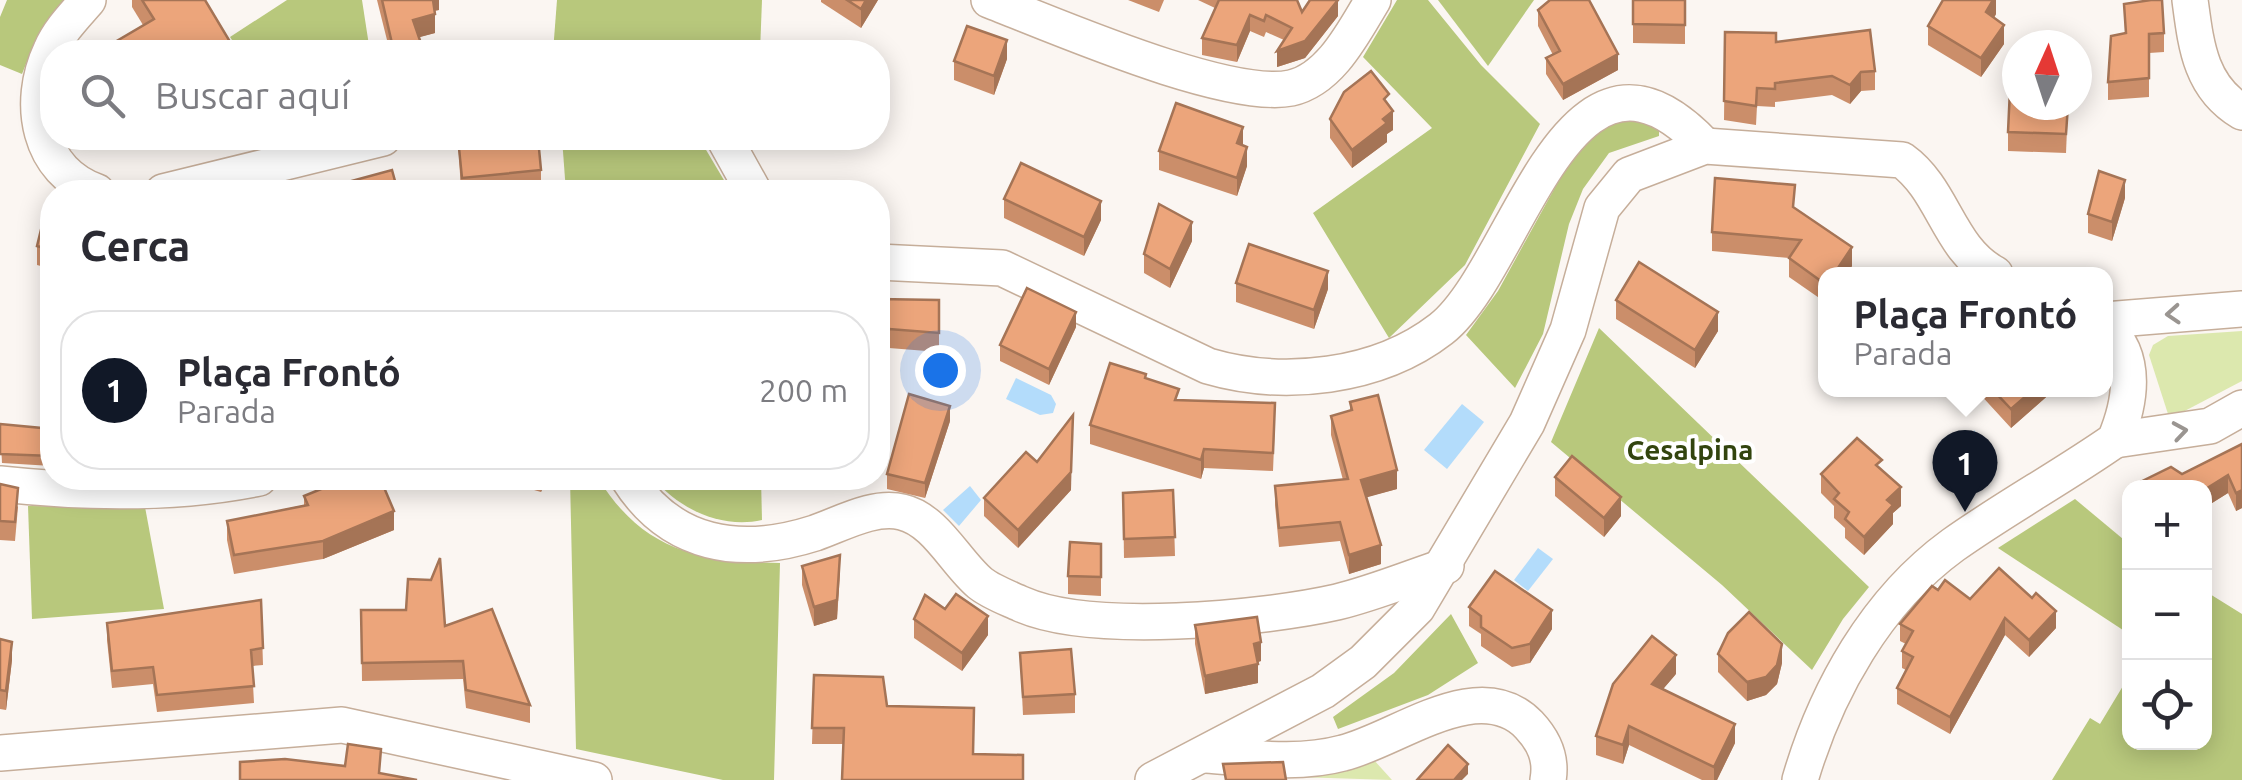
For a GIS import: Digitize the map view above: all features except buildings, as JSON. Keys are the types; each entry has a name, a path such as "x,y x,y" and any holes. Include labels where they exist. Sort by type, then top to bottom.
{"street":[{"path":"57,40 88,0"},
{"path":"989,0 1176,69 1250,87 1292,88 1320,73 1343,48 1373,0"},
{"path":"2190,0 2206,78 2220,96 2242,112"},
{"path":"40,77 40,127"},
{"path":"890,263 1002,268 1208,366 1240,375 1297,377 1387,360 1442,328 1474,290 1547,155 1589,107 1615,96 1659,104 1677,112 1705,146"},
{"path":"1153,780 1281,716 1362,662 1417,608 1446,566 1527,423 1568,330 1602,208 1629,176 1705,146 1902,160 1918,171 1932,191 1964,250 1986,267"},
{"path":"48,150 71,180"},
{"path":"212,180 334,150"},
{"path":"731,150 747,180"},
{"path":"2113,323 2242,308"},
{"path":"2113,334 2127,368 2126,412 2114,440"},
{"path":"1800,780 1812,738 1842,674 1918,575 1950,547 2114,440 2210,426 2242,408"},
{"path":"0,484 40,486"},
{"path":"635,490 643,503 668,525 713,541 760,544 810,534 872,513 905,512 932,532 983,586 1048,615 1126,620 1234,616 1337,602 1446,566"},
{"path":"1205,755 1290,760 1344,754 1445,713 1470,706 1502,708 1522,718 1547,750 1548,780"},
{"path":"0,753 342,725 594,780"}],"green space":[{"path":"7,0 69,0 33,46 22,74 0,65 0,17"},
{"path":"287,0 362,0 368,40 232,40 230,37"},
{"path":"557,0 762,0 760,40 554,40"},
{"path":"1397,0 1428,0 1481,65 1540,124 1465,265 1389,338 1313,213 1432,128 1363,57"},
{"path":"1438,0 1534,0 1488,66"},
{"path":"1629,116 1659,130 1659,136 1609,153 1583,189 1569,224 1543,334 1515,388 1466,335 1498,291 1580,142"},
{"path":"563,150 706,150 724,180 565,180"},
{"path":"1599,328 1869,587 1843,619 1812,670 1722,585 1551,442"},
{"path":"2242,331 2242,381 2177,415 2168,414 2149,355 2153,345 2168,336"},
{"path":"570,490 606,490 634,522 676,548 724,560 780,563 774,780 723,780 576,749"},
{"path":"664,490 761,490 762,520 716,519"},
{"path":"2075,499 2122,538 2122,629 1998,548"},
{"path":"28,506 145,507 164,609 32,619"},
{"path":"2212,595 2242,614 2242,780 2052,780 2090,718 2100,724 2122,688 2122,750 2212,750"},
{"path":"1451,614 1478,663 1428,695 1338,729 1333,717 1394,673"},
{"path":"1373,759 1392,780 1296,777"}],"water":[{"path":"1016,378 1051,395 1056,404 1053,413 1040,415 1006,399"},
{"path":"1462,404 1484,422 1447,469 1424,450"},
{"path":"1974,430 1992,452 1964,472 1952,471 1949,460 1972,442"},
{"path":"970,486 981,500 959,526 943,510"},
{"path":"1538,548 1553,559 1528,591 1514,580"}],"place":[{"name":"Plaça Frontó","path":"1965,512"}],"district":[{"name":"Cesalpina","path":"1690,450"}]}
